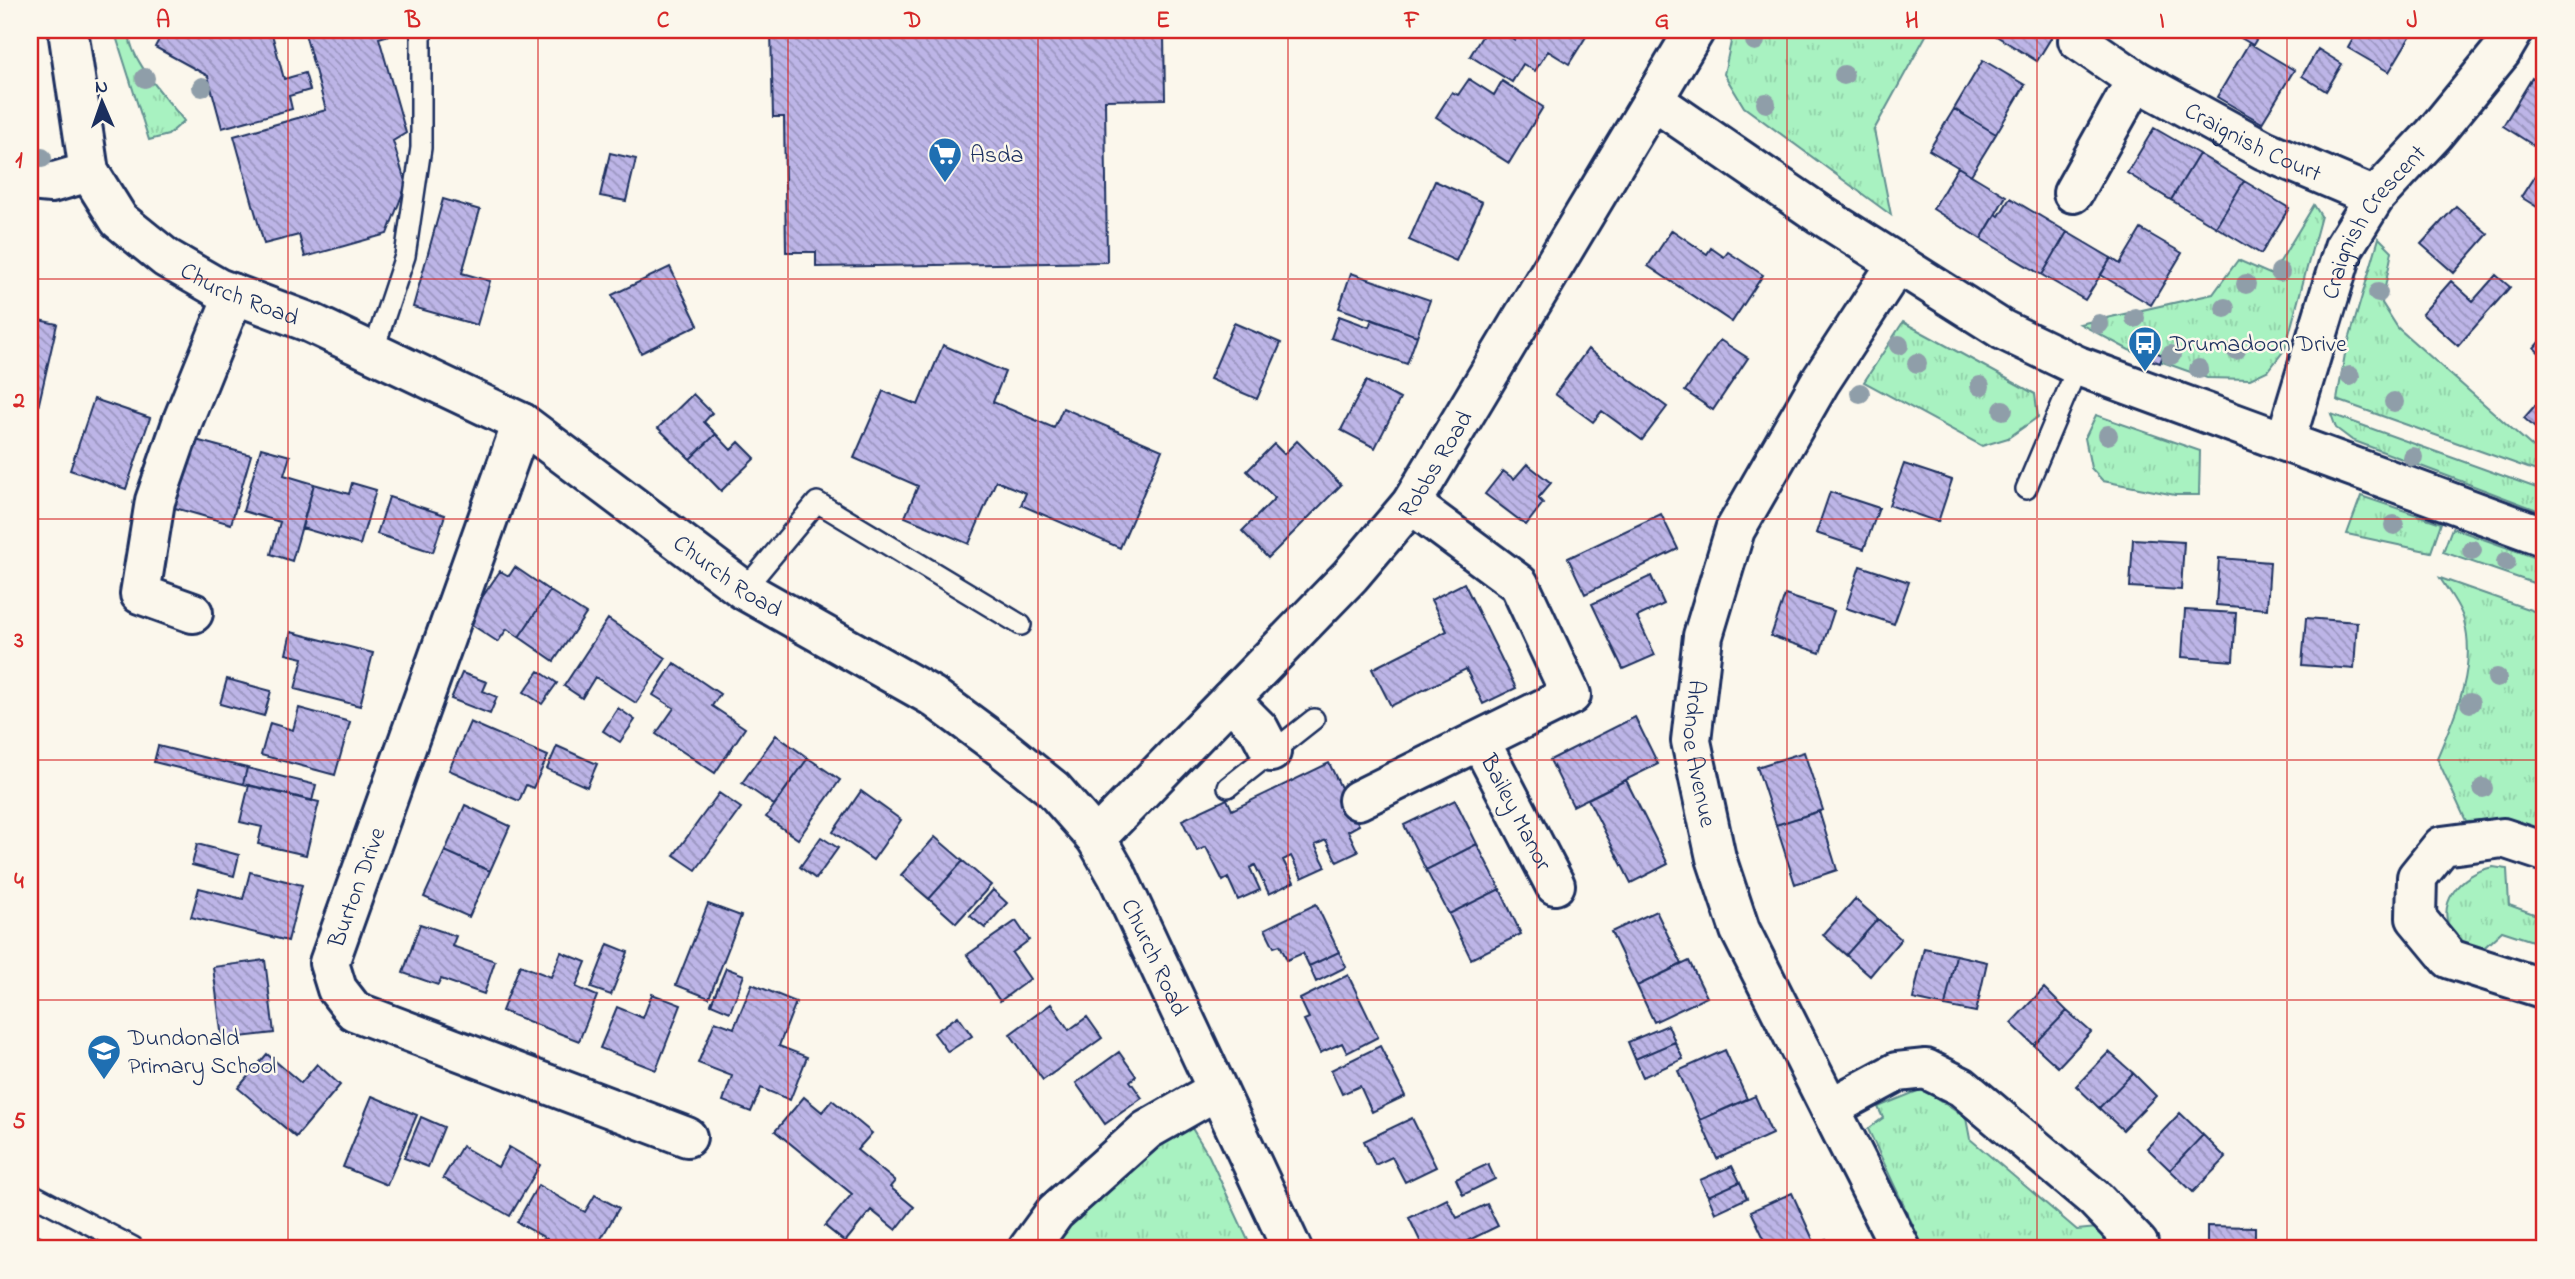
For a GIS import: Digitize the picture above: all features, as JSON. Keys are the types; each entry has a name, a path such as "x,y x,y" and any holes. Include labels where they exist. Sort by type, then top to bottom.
{"street":[{"name":"Church Road","path":"68,30 89,172 119,220 166,258 218,288 311,323 522,423 744,590 932,696 1053,789 1096,838 1116,875 1292,1249"},
{"name":"Robbs Road","path":"1096,838 1350,576 1410,504 1463,420 1695,30"},
{"name":"Craignish Crescent","path":"2285,442 2344,247 2375,197 2434,134 2501,52 2514,30"},
{"name":"Craignish Court","path":"2078,40 2136,80 2264,150 2375,197"},
{"path":"2073,193 2136,80"},
{"path":"1653,100 1897,264 2003,330 2078,366 2545,537"},
{"path":"30,181 51,183 89,172"},
{"name":"Ardnoe Avenue","path":"1897,264 1820,382 1735,530 1703,636 1691,741 1716,858 1740,930 1901,1249"},
{"path":"193,613 140,594 155,501 183,420 234,294"},
{"name":"Burton Drive","path":"522,423 329,962 337,989 354,1012 687,1137"},
{"name":"Bailey Manor","path":"1358,800 1571,695 1518,584 1410,504"},
{"path":"1230,700 1259,729 1271,752"},
{"name":"Bailey Manor","path":"1480,741 1555,885"},
{"path":"2545,852 2503,838 2442,846 2417,877 2416,918 2450,959 2545,989"},
{"path":"1830,1108 1897,1072 1926,1069 1962,1087 2095,1199 2138,1244 2137,1249"},
{"path":"1028,1249 1055,1212 1147,1130 1217,1090"}],"lane":[{"path":"373,352 405,256 421,148 421,30"},
{"path":"2026,489 2078,366"},
{"path":"744,590 817,502 1021,625"},
{"path":"1228,787 1314,719"},
{"path":"30,1193 133,1247"}],"green space":[{"path":"114,30 131,30 130,39 140,63 184,121 168,135 149,140"},
{"path":"1736,30 1929,30 1874,130 1891,215 1744,107 1724,74"},
{"path":"2314,205 2321,216 2285,349 2269,370 2250,379 2207,378 2129,350 2080,324 2213,294 2238,260 2272,275"},
{"path":"2379,238 2392,251 2382,303 2398,328 2545,458 2545,474 2337,400 2345,354"},
{"path":"1903,322 2035,394 2038,417 2008,438 1982,446 1864,382"},
{"path":"2331,414 2545,491 2545,513 2352,440 2336,428"},
{"path":"2096,415 2200,451 2199,495 2175,495 2103,481 2091,468 2085,438"},
{"path":"2361,496 2441,523 2431,552 2347,534"},
{"path":"2452,528 2545,561 2545,587 2443,552"},
{"path":"2440,578 2545,615 2545,831 2494,820 2466,821 2437,758 2462,691 2468,657 2462,616"},
{"path":"2493,867 2507,869 2509,905 2545,918 2545,945 2502,931 2474,957 2454,937 2446,913 2453,892 2470,876"},
{"path":"1920,1090 1926,1091 1966,1118 1970,1139 2077,1230 2097,1228 2109,1249 1924,1249 1868,1129 1883,1118 1878,1107"},
{"path":"1190,1125 1209,1156 1252,1249 1038,1249 1163,1139"}],"building":[{"path":"164,30 274,30 272,34 284,79 305,73 310,90 289,96 292,109 222,128 208,76 155,47"},
{"path":"304,30 399,30 379,38 406,133 393,141 406,185 387,234 305,257 299,235 264,244 234,136 326,110"},
{"name":"Asda","path":"771,30 1176,30 1176,34 1164,35 1165,99 1105,100 1107,262 816,267 816,252 786,252 784,117 773,117"},
{"path":"1486,30 1499,30 1515,40 1521,30 1589,32 1569,64 1548,51 1535,71 1523,64 1512,82 1470,56"},
{"path":"1995,30 2056,30 2037,61 1993,34"},
{"path":"2227,30 2262,30 2253,45"},
{"path":"2358,30 2414,30 2389,72 2348,48"},
{"path":"2249,43 2294,70 2262,123 2217,97"},
{"path":"2318,49 2342,64 2326,91 2302,76"},
{"path":"1983,60 2025,85 1996,134 1954,109"},
{"path":"2532,78 2545,87 2544,152 2503,126"},
{"path":"1469,79 1494,95 1502,81 1543,107 1509,163 1436,117 1452,92 1458,95"},
{"path":"1954,109 1996,134 1971,175 1929,150"},
{"path":"2154,128 2199,154 2171,200 2127,173"},
{"path":"610,153 636,159 626,201 600,196"},
{"path":"2199,154 2244,181 2216,227 2171,200"},
{"path":"2545,160 2545,212 2521,197"},
{"path":"1958,167 2006,196 1981,239 1933,209"},
{"path":"1435,181 1482,202 1456,261 1409,240"},
{"path":"2244,181 2289,208 2261,254 2216,227"},
{"path":"2010,198 2067,232 2042,275 1981,239 1996,214 1999,216"},
{"path":"443,199 480,210 462,273 490,281 477,325 413,307"},
{"path":"2456,206 2488,234 2454,273 2421,244"},
{"path":"2141,229 2182,253 2151,305 2101,275 2111,258 2120,264"},
{"path":"1672,230 1707,254 1711,248 1724,257 1728,252 1763,275 1732,322 1648,266"},
{"path":"2067,232 2111,258 2085,300 2042,275"},
{"path":"670,267 698,325 641,353 612,295"},
{"path":"1351,273 1430,300 1417,336 1339,308"},
{"path":"2496,275 2510,287 2458,346 2422,314 2451,281 2473,301"},
{"path":"1339,316 1369,327 1372,319 1417,336 1407,364 1331,338"},
{"path":"30,318 57,324 37,412 30,410"},
{"path":"1234,323 1281,343 1257,399 1210,379"},
{"path":"2545,335 2545,358 2534,348"},
{"path":"1720,340 1748,358 1713,410 1685,391"},
{"path":"943,345 1005,372 993,402 1054,428 1063,408 1162,450 1120,548 1021,505 1026,493 996,481 969,544 905,517 918,486 854,458 883,391 918,405"},
{"path":"2142,347 2163,355 2160,363 2139,356"},
{"path":"1588,349 1667,407 1642,440 1602,411 1593,422 1555,394"},
{"path":"1366,381 1400,399 1375,448 1341,430"},
{"path":"693,394 712,413 704,422 716,434 690,459 658,428"},
{"path":"2545,394 2545,437 2524,418"},
{"path":"94,399 150,418 126,489 70,470"},
{"path":"716,434 731,450 739,442 755,458 721,491 690,459"},
{"path":"181,436 251,455 231,524 161,504"},
{"path":"1297,441 1341,485 1268,558 1242,531 1275,498 1247,471 1274,444 1284,454"},
{"path":"261,448 290,456 284,475 314,484 292,561 271,554 280,522 243,511"},
{"path":"1527,464 1551,483 1538,498 1543,503 1526,525 1485,494 1503,471 1514,479"},
{"path":"1904,464 1952,480 1938,522 1889,505"},
{"path":"352,483 376,490 360,545 302,528 314,484 349,494"},
{"path":"1830,492 1879,508 1864,549 1816,533"},
{"path":"389,497 445,515 433,552 377,534"},
{"path":"1661,514 1678,549 1585,594 1568,558"},
{"path":"2133,539 2184,542 2181,590 2130,587"},
{"path":"2219,558 2270,562 2267,609 2216,605"},
{"path":"1860,566 1909,582 1894,624 1846,608"},
{"path":"515,567 550,591 519,637 507,629 498,642 466,621 500,571 509,576"},
{"path":"1651,576 1664,604 1637,617 1655,655 1623,669 1592,604"},
{"path":"1464,583 1516,688 1483,704 1466,669 1391,706 1372,669 1447,631 1431,600"},
{"path":"550,591 586,614 554,661 519,637"},
{"path":"1785,595 1834,611 1820,653 1771,636"},
{"path":"2185,610 2236,613 2233,661 2182,657"},
{"path":"2306,618 2357,622 2354,669 2302,665"},
{"path":"608,619 666,658 636,703 595,677 582,698 564,686"},
{"path":"291,632 373,653 360,706 295,689 303,658 286,654"},
{"path":"674,663 720,694 712,706 745,728 715,773 656,734 674,708 653,695"},
{"path":"539,671 557,683 542,704 524,692"},
{"path":"462,673 487,682 483,691 497,697 490,714 451,699"},
{"path":"227,679 271,691 264,716 220,704"},
{"path":"299,708 350,722 335,775 261,755 270,723 293,730"},
{"path":"618,708 635,720 620,742 603,731"},
{"path":"1635,717 1658,764 1573,806 1550,760"},
{"path":"470,722 548,756 533,788 526,785 519,801 449,770"},
{"path":"776,735 808,758 774,805 742,783"},
{"path":"158,746 247,768 243,784 154,762"},
{"path":"557,746 597,764 587,787 547,769"},
{"path":"1804,752 1823,810 1776,825 1757,767"},
{"path":"808,758 840,780 798,839 766,817"},
{"path":"1329,763 1359,825 1348,831 1358,852 1337,862 1326,840 1315,845 1326,867 1302,878 1291,856 1283,860 1294,882 1269,894 1255,865 1250,868 1260,890 1238,900 1228,878 1223,881 1206,847 1197,851 1182,820 1227,799 1232,810"},
{"path":"247,768 316,785 312,801 243,784"},
{"path":"1626,780 1668,864 1631,883 1588,799"},
{"path":"249,785 319,802 306,855 258,844 262,827 240,822"},
{"path":"861,791 901,820 873,860 833,832"},
{"path":"719,793 741,808 696,870 674,855"},
{"path":"1455,800 1477,844 1426,870 1404,825"},
{"path":"465,805 510,826 490,871 445,851"},
{"path":"1819,811 1837,870 1795,884 1776,825"},
{"path":"821,837 838,848 816,879 800,867"},
{"path":"935,837 963,861 929,899 901,875"},
{"path":"197,844 239,855 234,876 192,865"},
{"path":"1477,844 1500,889 1449,914 1426,870"},
{"path":"445,851 490,871 469,917 424,897"},
{"path":"963,861 991,885 956,923 929,899"},
{"path":"250,872 302,885 288,941 191,917 199,888 243,899"},
{"path":"1500,889 1521,934 1471,959 1449,914"},
{"path":"993,890 1007,903 985,928 970,916"},
{"path":"1855,899 1878,919 1846,955 1823,935"},
{"path":"708,904 741,916 709,998 676,985"},
{"path":"1316,904 1339,952 1309,966 1303,953 1287,960 1280,945 1274,947 1265,929"},
{"path":"1656,911 1682,964 1637,986 1611,932"},
{"path":"1878,919 1901,939 1870,976 1846,955"},
{"path":"1016,921 1029,940 1012,953 1030,979 1000,1001 967,955"},
{"path":"420,924 456,936 452,946 495,961 484,994 441,979 438,985 403,973"},
{"path":"608,944 628,952 611,995 591,988"},
{"path":"1924,948 1956,955 1945,1006 1913,999"},
{"path":"561,952 586,962 576,987 597,996 579,1041 502,1011 520,965 551,977"},
{"path":"1339,952 1346,967 1316,982 1309,966"},
{"path":"1956,955 1987,962 1976,1012 1945,1006"},
{"path":"265,960 274,1033 222,1039 213,967"},
{"path":"1689,961 1707,997 1654,1022 1637,986"},
{"path":"726,968 744,975 730,1012 711,1004"},
{"path":"1348,975 1378,1037 1347,1053 1342,1043 1320,1053 1304,1020 1309,1018 1300,999"},
{"path":"752,984 796,1002 779,1046 807,1057 790,1100 761,1088 751,1112 723,1101 732,1076 698,1063 715,1021 734,1028"},
{"path":"2044,988 2067,1011 2034,1045 2011,1023"},
{"path":"652,994 681,1005 656,1070 600,1048 617,1007 643,1018"},
{"path":"1051,1004 1069,1030 1087,1017 1102,1038 1043,1080 1010,1034"},
{"path":"2067,1011 2091,1032 2058,1067 2034,1045"},
{"path":"958,1016 972,1036 948,1052 934,1033"},
{"path":"1668,1025 1675,1042 1635,1059 1628,1042"},
{"path":"1675,1042 1683,1059 1643,1077 1635,1059"},
{"path":"1380,1046 1405,1096 1372,1112 1360,1086 1342,1094 1331,1070"},
{"path":"1725,1050 1747,1099 1700,1120 1678,1071"},
{"path":"1119,1052 1136,1076 1130,1081 1142,1098 1105,1124 1076,1083"},
{"path":"2109,1052 2133,1073 2099,1108 2076,1086"},
{"path":"267,1054 301,1083 317,1064 340,1085 296,1137 238,1088"},
{"path":"2133,1073 2156,1096 2123,1130 2099,1108"},
{"path":"372,1096 417,1115 387,1185 343,1167"},
{"path":"1755,1096 1772,1134 1717,1159 1700,1120"},
{"path":"804,1097 822,1112 832,1100 872,1133 857,1150 895,1181 890,1187 914,1207 896,1230 871,1210 845,1242 825,1226 852,1194 775,1131"},
{"path":"2180,1113 2203,1135 2170,1170 2147,1148"},
{"path":"421,1117 444,1127 428,1167 404,1158"},
{"path":"1412,1118 1436,1167 1405,1182 1392,1157 1375,1165 1364,1141"},
{"path":"2203,1135 2226,1158 2193,1192 2170,1170"},
{"path":"462,1146 498,1167 509,1147 540,1165 510,1216 443,1178"},
{"path":"1488,1164 1495,1179 1463,1195 1456,1179"},
{"path":"1732,1166 1740,1182 1708,1196 1700,1180"},
{"path":"1740,1182 1747,1198 1715,1213 1708,1196"},
{"path":"538,1185 585,1212 595,1195 619,1208 595,1249 565,1249 517,1222"},
{"path":"1792,1193 1815,1244 1803,1249 1769,1249 1751,1211"},
{"path":"1447,1199 1457,1218 1487,1204 1498,1226 1451,1249 1424,1249 1409,1218"},
{"path":"2207,1226 2255,1227 2255,1249 2207,1249"},
{"path":"30,1231 62,1249 30,1249"},
{"path":"1826,1239 1831,1249 1803,1249 1815,1244"}],"place":[{"name":"Asda","path":"945,184"},
{"name":"Drumadoon Drive","path":"2145,373"},
{"name":"Dundonald Primary School","path":"104,1081"}]}
